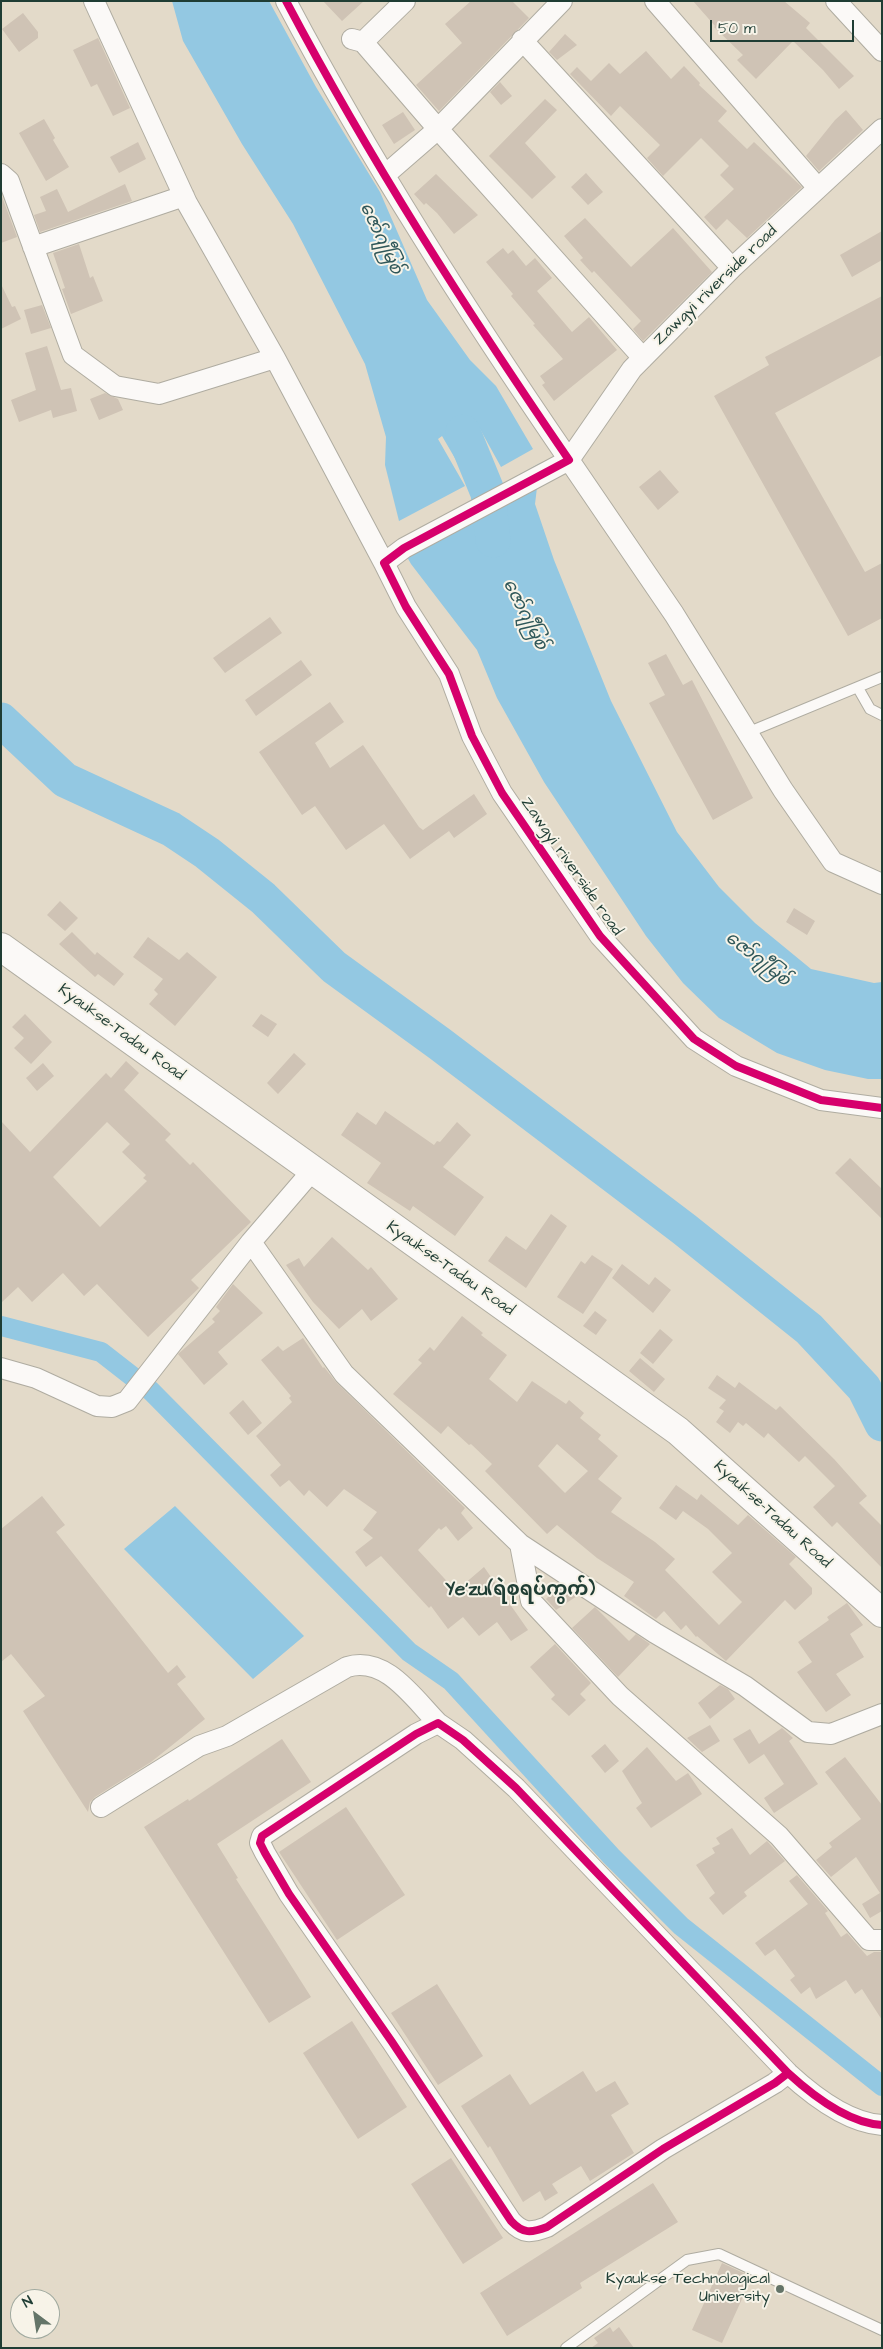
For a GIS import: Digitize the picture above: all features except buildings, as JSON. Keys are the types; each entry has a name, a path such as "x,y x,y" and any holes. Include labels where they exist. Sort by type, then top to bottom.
{"main road":[{"name":"Kyaukse-Tadau Road","path":"1,947 678,1431 882,1613"}],"street":[{"name":"Zawgyi riverside road","path":"94,1 184,196 275,358 406,607 449,674 472,736 502,793 600,936 694,1039 736,1066 821,1100 882,1108"},
{"path":"286,1 324,72 415,227 568,460 674,614 750,732 783,790 834,862 882,884"},
{"path":"405,1 357,40 643,358"},
{"path":"385,175 438,129 522,40 562,1"},
{"path":"655,1 818,188"},
{"path":"836,1 882,51"},
{"path":"522,40 732,268"},
{"name":"Zawgyi riverside road","path":"384,563 404,548 568,460 626,377 643,358 732,268 882,129"},
{"path":"1,174 9,181 73,355 115,386 159,394 275,358"},
{"path":"33,247 184,196"},
{"path":"1,1368 36,1378 97,1406 112,1407 127,1401 251,1242 312,1171"},
{"path":"251,1242 344,1374 520,1544 655,1633 745,1686 808,1732 832,1734 882,1714"},
{"path":"520,1544 531,1601 542,1614 620,1696 779,1836 869,1940 882,1940"},
{"path":"102,1807 199,1746 227,1736 347,1668 356,1665 372,1667 392,1676 438,1723 463,1740 516,1788 788,2073 811,2093 839,2111 875,2125 882,2125"},
{"path":"438,1723 416,1734 290,1816 262,1836 260,1843 289,1894 517,2228 524,2232 533,2233 547,2227 663,2149 775,2084 788,2073"}],"lane":[{"path":"750,732 882,677"},
{"path":"858,688 870,709 882,715"},
{"path":"566,2348 686,2260 719,2254 882,2330"}],"water":[{"path":"172,1 269,1 316,87 380,192 427,300 470,360 496,386 533,449 501,467 475,420 471,422 496,470 470,484 442,436 438,439 465,486 399,521 385,465 386,437 365,364 293,224 242,144 183,41"},
{"path":"540,463 535,504 554,560 611,701 677,832 719,887 755,923 811,969 874,983 882,982 882,1079 868,1079 825,1070 777,1053 719,1018 683,983 646,936 544,782 497,698 477,650 406,555 512,494 506,482"},
{"path":"175,1506 304,1636 253,1679 124,1549"}],"waterway":[{"name":"ဇော်ဂျီမြစ်","path":"463,432 488,493 493,540"},
{"path":"1,720 65,780 171,829 207,853 263,898 334,967 440,1044 684,1229 809,1329 864,1388 882,1424"},
{"path":"1,1326 101,1352 151,1391 409,1652 451,1681 611,1856 681,1926 882,2086"}],"cycle path":[{"path":"286,1 351,119 421,234 569,460 404,548 384,563 406,607 449,674 472,736 502,793 600,936 694,1039 736,1066 821,1100 882,1108"},
{"path":"788,2073 775,2083 663,2149 547,2227 532,2231 523,2230 511,2221 392,2042 289,1894 260,1843 262,1836 416,1734 438,1723 463,1740 516,1788 788,2073 819,2099 831,2106 856,2119 882,2125"}],"place":[{"name":"Kyaukse Technological University","path":"780,2289"}],"district":[{"name":"Ye'zu(ရဲစုရပ်ကွက်)","path":"520,1591"}]}
